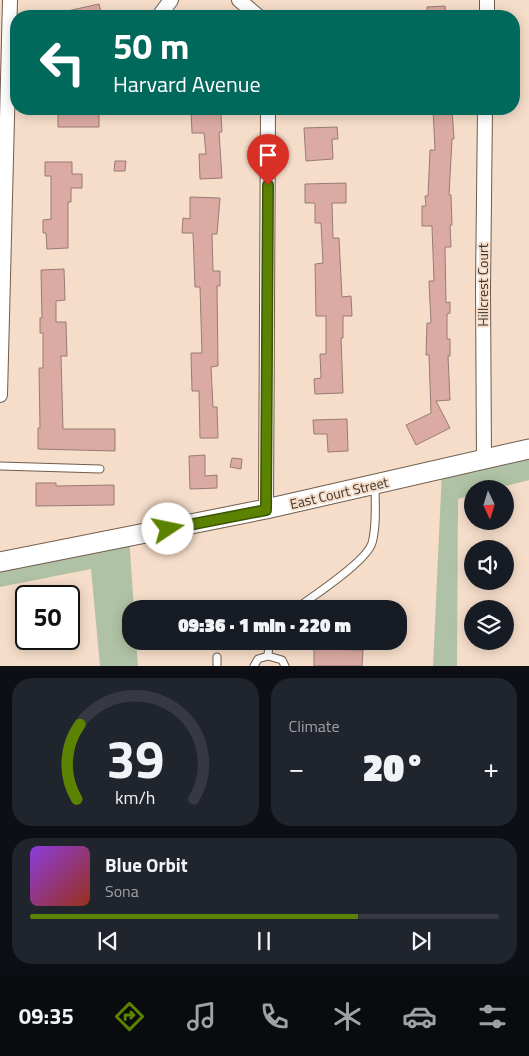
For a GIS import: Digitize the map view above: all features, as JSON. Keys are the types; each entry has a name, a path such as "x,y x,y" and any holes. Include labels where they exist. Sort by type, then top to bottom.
{"main road":[{"name":"East Court Street","path":"0,562 266,510 529,449"}],"street":[{"path":"0,395 1,254 10,0"},
{"path":"239,0 251,10"},
{"path":"266,510 268,115"},
{"name":"Hillcrest Court","path":"484,460 485,115"}],"lane":[{"path":"0,466 100,469"},
{"path":"308,600 364,557 371,544 376,515 375,485"},
{"path":"268,650 268,656"},
{"path":"254,666 258,659 268,656 282,660 285,666"},
{"path":"217,657 217,666"}],"green space":[{"path":"529,449 529,480 514,484 514,480 464,480 464,497 458,499 457,666 433,666 442,470"},
{"path":"129,537 133,600 122,600 122,650 137,650 138,666 100,666 91,569 0,587 0,562"}],"building":[{"path":"99,4 100,10 72,10"},
{"path":"445,6 445,10 427,10 427,7"},
{"path":"58,115 99,115 99,127 58,127"},
{"path":"191,115 221,115 222,132 219,132 222,178 200,179 199,154 206,154 204,133 192,133"},
{"path":"433,115 452,115 454,139 452,139 449,195 451,195 451,247 445,247 446,303 450,302 450,313 447,314 447,339 450,339 450,356 448,356 450,400 436,401 450,428 416,445 406,425 431,413 429,355 426,355 427,323 431,323 429,281 434,281 432,226 422,226 422,206 426,206 425,196 428,196 430,150 435,150"},
{"path":"337,127 338,139 332,139 333,159 306,161 304,128"},
{"path":"115,161 126,161 125,171 114,171"},
{"path":"45,162 72,162 72,174 82,174 82,188 71,188 71,202 68,202 68,248 47,249 46,233 43,233 43,220 51,219 51,176 45,176"},
{"path":"346,183 346,203 332,203 333,238 339,238 342,297 351,296 352,316 343,316 343,338 341,338 343,393 315,394 314,379 321,378 320,354 326,354 326,316 316,316 315,264 323,263 321,223 315,223 315,203 305,203 305,184"},
{"path":"190,197 220,198 217,234 212,234 213,271 220,271 220,286 217,286 218,366 211,367 213,407 217,407 218,438 200,438 199,391 192,391 191,353 202,353 200,287 195,287 193,233 182,233 183,218 190,219"},
{"path":"64,269 65,300 56,301 56,322 66,322 67,356 61,356 63,429 115,429 115,451 38,449 38,428 40,428 39,368 43,368 43,333 40,333 40,318 42,318 41,270"},
{"path":"347,419 348,451 328,452 327,434 314,434 313,420"},
{"path":"205,455 205,476 217,475 217,488 190,489 189,456"},
{"path":"232,458 242,459 241,469 230,467"},
{"path":"36,483 56,483 56,486 114,485 114,505 36,506"},
{"path":"314,650 363,650 362,666 314,666"}],"route":[{"path":"168,529 266,510 268,185"}]}
